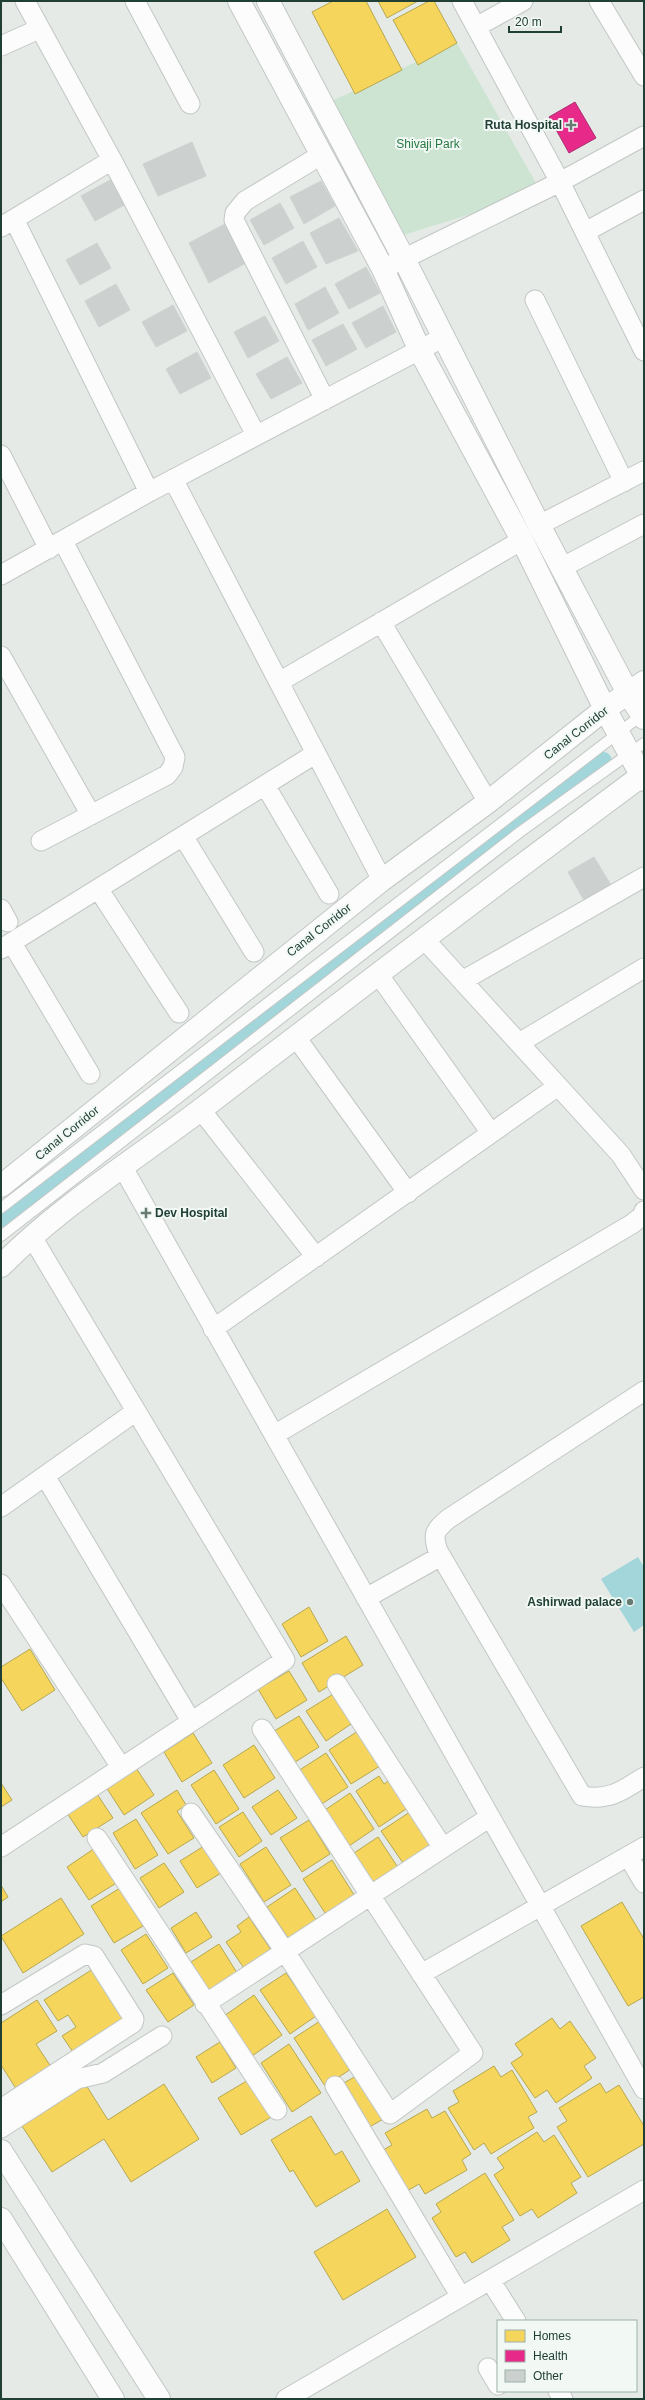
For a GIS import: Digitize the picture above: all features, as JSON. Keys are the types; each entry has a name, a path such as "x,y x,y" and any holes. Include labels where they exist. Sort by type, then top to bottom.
{"street":[{"path":"25,1 112,160 256,435"},
{"path":"135,1 190,104"},
{"path":"1,1266 32,1237 122,1166 201,1110 295,1036 643,776 637,748 619,733 606,709 522,540 420,351 382,269 239,1"},
{"path":"268,1 404,258 562,568 636,688 643,715"},
{"path":"462,1 560,182 644,351"},
{"path":"476,27 523,1"},
{"path":"599,1 644,76"},
{"path":"1,46 39,29"},
{"path":"382,269 560,182 644,136"},
{"path":"321,155 245,201 235,213 234,220 325,400"},
{"path":"112,160 7,223 149,492"},
{"path":"585,232 644,200"},
{"path":"535,300 624,482"},
{"path":"1,575 173,479 420,351 444,337"},
{"path":"1,455 56,545 175,757 173,767 168,775 41,840"},
{"path":"539,525 644,471"},
{"path":"173,479 382,880"},
{"path":"562,568 644,524"},
{"path":"279,682 522,540"},
{"path":"381,622 488,802"},
{"path":"1,656 92,815"},
{"name":"Canal Corridor","path":"1,1186 382,880 488,802 606,709 636,688"},
{"path":"90,1074 6,946 99,890 315,754"},
{"path":"265,785 329,894"},
{"path":"183,836 254,952"},
{"path":"462,981 644,877"},
{"path":"99,890 179,1013"},
{"path":"424,939 621,1155 644,1190"},
{"path":"519,1044 644,968"},
{"path":"378,974 491,1133"},
{"path":"295,1036 408,1192"},
{"path":"213,1330 558,1086"},
{"path":"201,1110 316,1257"},
{"path":"122,1166 213,1330 644,2089"},
{"path":"274,1435 632,1224 642,1216 644,1211"},
{"path":"1,1846 285,1660 135,1412 32,1237"},
{"path":"644,1391 448,1518 436,1530 434,1538 441,1556 582,1796 599,1799 621,1791 644,1777"},
{"path":"1,1507 135,1412"},
{"path":"45,1476 191,1721"},
{"path":"366,1598 441,1556"},
{"path":"1,1584 121,1768"},
{"path":"337,1684 443,1848"},
{"path":"191,1813 286,1953 390,2114 473,2053 262,1729"},
{"path":"206,2004 286,1953 490,1817"},
{"path":"97,1838 277,2110"},
{"path":"421,1974 540,1905 636,1852 644,1883"},
{"path":"1,2005 85,1954 90,1954 94,1956 134,2019 133,2023 1,2109"},
{"path":"1,2128 77,2079 104,2073 162,2036"},
{"path":"335,2086 461,2297"},
{"path":"1,2151 159,2399"},
{"path":"286,2399 644,2190"},
{"path":"1,2219 114,2399"},
{"path":"490,2280 515,2320"},
{"path":"488,2368 497,2383"}],"lane":[{"path":"1,1208 643,715"},
{"path":"1,1236 514,836 637,748"}],"green space":[{"name":"Shivaji Park","path":"457,43 541,192 394,238 323,105"}],"water":[{"name":"Ashirwad palace","path":"638,1557 644,1567 644,1625 634,1632 601,1579"}],"building: Homes":[{"path":"333,1 366,1 402,70 355,94 312,12"},
{"path":"378,1 418,1 387,18"},
{"path":"429,1 434,1 457,43 418,65 393,20"},
{"path":"309,1607 328,1641 301,1657 282,1624"},
{"path":"346,1636 363,1665 319,1692 302,1663"},
{"path":"30,1649 55,1690 22,1711 1,1678 1,1667"},
{"path":"289,1671 307,1700 276,1719 258,1689"},
{"path":"335,1693 354,1722 326,1741 306,1711"},
{"path":"299,1716 319,1747 292,1764 271,1733"},
{"path":"358,1731 380,1766 351,1784 329,1750"},
{"path":"193,1733 212,1763 182,1782 164,1752"},
{"path":"254,1745 275,1778 244,1798 223,1765"},
{"path":"326,1753 348,1787 320,1805 298,1771"},
{"path":"136,1768 154,1795 124,1815 106,1787"},
{"path":"214,1770 239,1809 216,1824 191,1785"},
{"path":"379,1776 384,1784 391,1779 409,1807 379,1827 356,1791"},
{"path":"1,1783 12,1800 1,1807"},
{"path":"177,1790 186,1805 177,1811 194,1838 168,1854 141,1813"},
{"path":"278,1790 297,1818 271,1835 252,1807"},
{"path":"350,1793 374,1829 346,1848 322,1812"},
{"path":"97,1794 113,1818 83,1837 67,1813"},
{"path":"243,1812 262,1841 239,1857 219,1827"},
{"path":"410,1812 431,1844 403,1863 381,1831"},
{"path":"136,1819 158,1855 135,1869 113,1833"},
{"path":"309,1820 330,1854 302,1872 280,1838"},
{"path":"378,1837 399,1869 373,1887 351,1855"},
{"path":"204,1846 221,1873 197,1888 180,1861"},
{"path":"266,1847 291,1885 264,1902 240,1864"},
{"path":"95,1848 118,1882 89,1900 67,1867"},
{"path":"332,1860 356,1898 327,1916 303,1879"},
{"path":"164,1863 184,1892 159,1908 140,1878"},
{"path":"1,1885 8,1897 1,1902"},
{"path":"120,1888 143,1926 114,1943 91,1906"},
{"path":"295,1888 320,1926 293,1945 267,1907"},
{"path":"61,1898 84,1934 23,1973 1,1936"},
{"path":"622,1902 644,1939 644,1997 628,2006 581,1926"},
{"path":"196,1912 212,1937 186,1953 171,1928"},
{"path":"249,1917 273,1953 246,1971 226,1942 241,1932 237,1926"},
{"path":"146,1934 168,1968 143,1984 121,1950"},
{"path":"219,1944 239,1976 211,1994 191,1962"},
{"path":"93,1969 127,2022 75,2055 62,2036 76,2027 68,2015 58,2021 44,2000"},
{"path":"173,1973 194,2005 168,2022 146,1990"},
{"path":"286,1973 316,2016 290,2034 260,1990"},
{"path":"254,1995 282,2035 252,2056 224,2016"},
{"path":"37,2000 57,2031 36,2044 55,2073 20,2095 1,2065 1,2023"},
{"path":"552,2018 560,2029 570,2021 596,2058 584,2066 592,2078 556,2103 547,2090 535,2098 511,2063 523,2055 515,2044"},
{"path":"320,2021 351,2069 325,2086 294,2038"},
{"path":"220,2042 236,2068 212,2083 196,2057"},
{"path":"289,2044 321,2093 292,2112 261,2063"},
{"path":"494,2066 501,2077 512,2070 537,2112 528,2117 534,2128 491,2154 484,2143 474,2150 448,2108 459,2102 453,2091"},
{"path":"360,2074 385,2118 366,2129 340,2085"},
{"path":"250,2079 273,2116 241,2135 218,2098"},
{"path":"600,2083 606,2093 619,2085 644,2126 644,2144 588,2177 557,2127 567,2121 559,2108"},
{"path":"164,2084 199,2139 131,2182 104,2139 52,2172 22,2126 86,2085 108,2120"},
{"path":"427,2109 432,2118 445,2111 471,2154 462,2160 467,2170 425,2194 419,2184 407,2191 383,2150 392,2145 385,2133"},
{"path":"311,2116 335,2155 342,2151 360,2181 316,2207 293,2170 290,2172 271,2140"},
{"path":"537,2132 544,2142 554,2135 581,2177 571,2183 577,2193 538,2218 532,2209 520,2216 494,2175 504,2168 497,2158"},
{"path":"485,2173 514,2220 502,2227 510,2240 472,2263 465,2252 456,2257 432,2218 441,2212 436,2204"},
{"path":"387,2209 416,2257 343,2300 314,2252"}],"building: Health":[{"path":"575,102 596,138 569,153 549,117"}],"building: Other":[{"path":"192,142 206,176 158,196 143,164"},
{"path":"112,179 126,204 95,221 81,196"},
{"path":"321,181 335,206 304,224 290,197"},
{"path":"280,203 294,228 264,245 250,220"},
{"path":"339,218 358,251 326,264 310,233"},
{"path":"225,224 246,263 209,283 189,243"},
{"path":"303,241 317,267 286,284 272,258"},
{"path":"97,243 111,268 80,285 66,260"},
{"path":"366,267 380,293 349,309 335,284"},
{"path":"116,284 130,310 99,327 85,301"},
{"path":"325,287 339,313 308,330 295,304"},
{"path":"173,305 187,331 156,347 142,322"},
{"path":"383,306 396,332 366,348 352,323"},
{"path":"265,316 279,341 248,358 234,332"},
{"path":"343,324 357,349 326,366 312,340"},
{"path":"197,352 211,378 180,394 166,369"},
{"path":"287,357 302,383 271,399 256,374"},
{"path":"594,857 612,887 585,902 568,872"}],"waterway":[{"path":"1,1218 603,761"}],"place":[{"name":"Ruta Hospital","path":"571,125"},
{"name":"Dev Hospital","path":"146,1213"},
{"name":"Ashirwad palace","path":"630,1602"}]}
